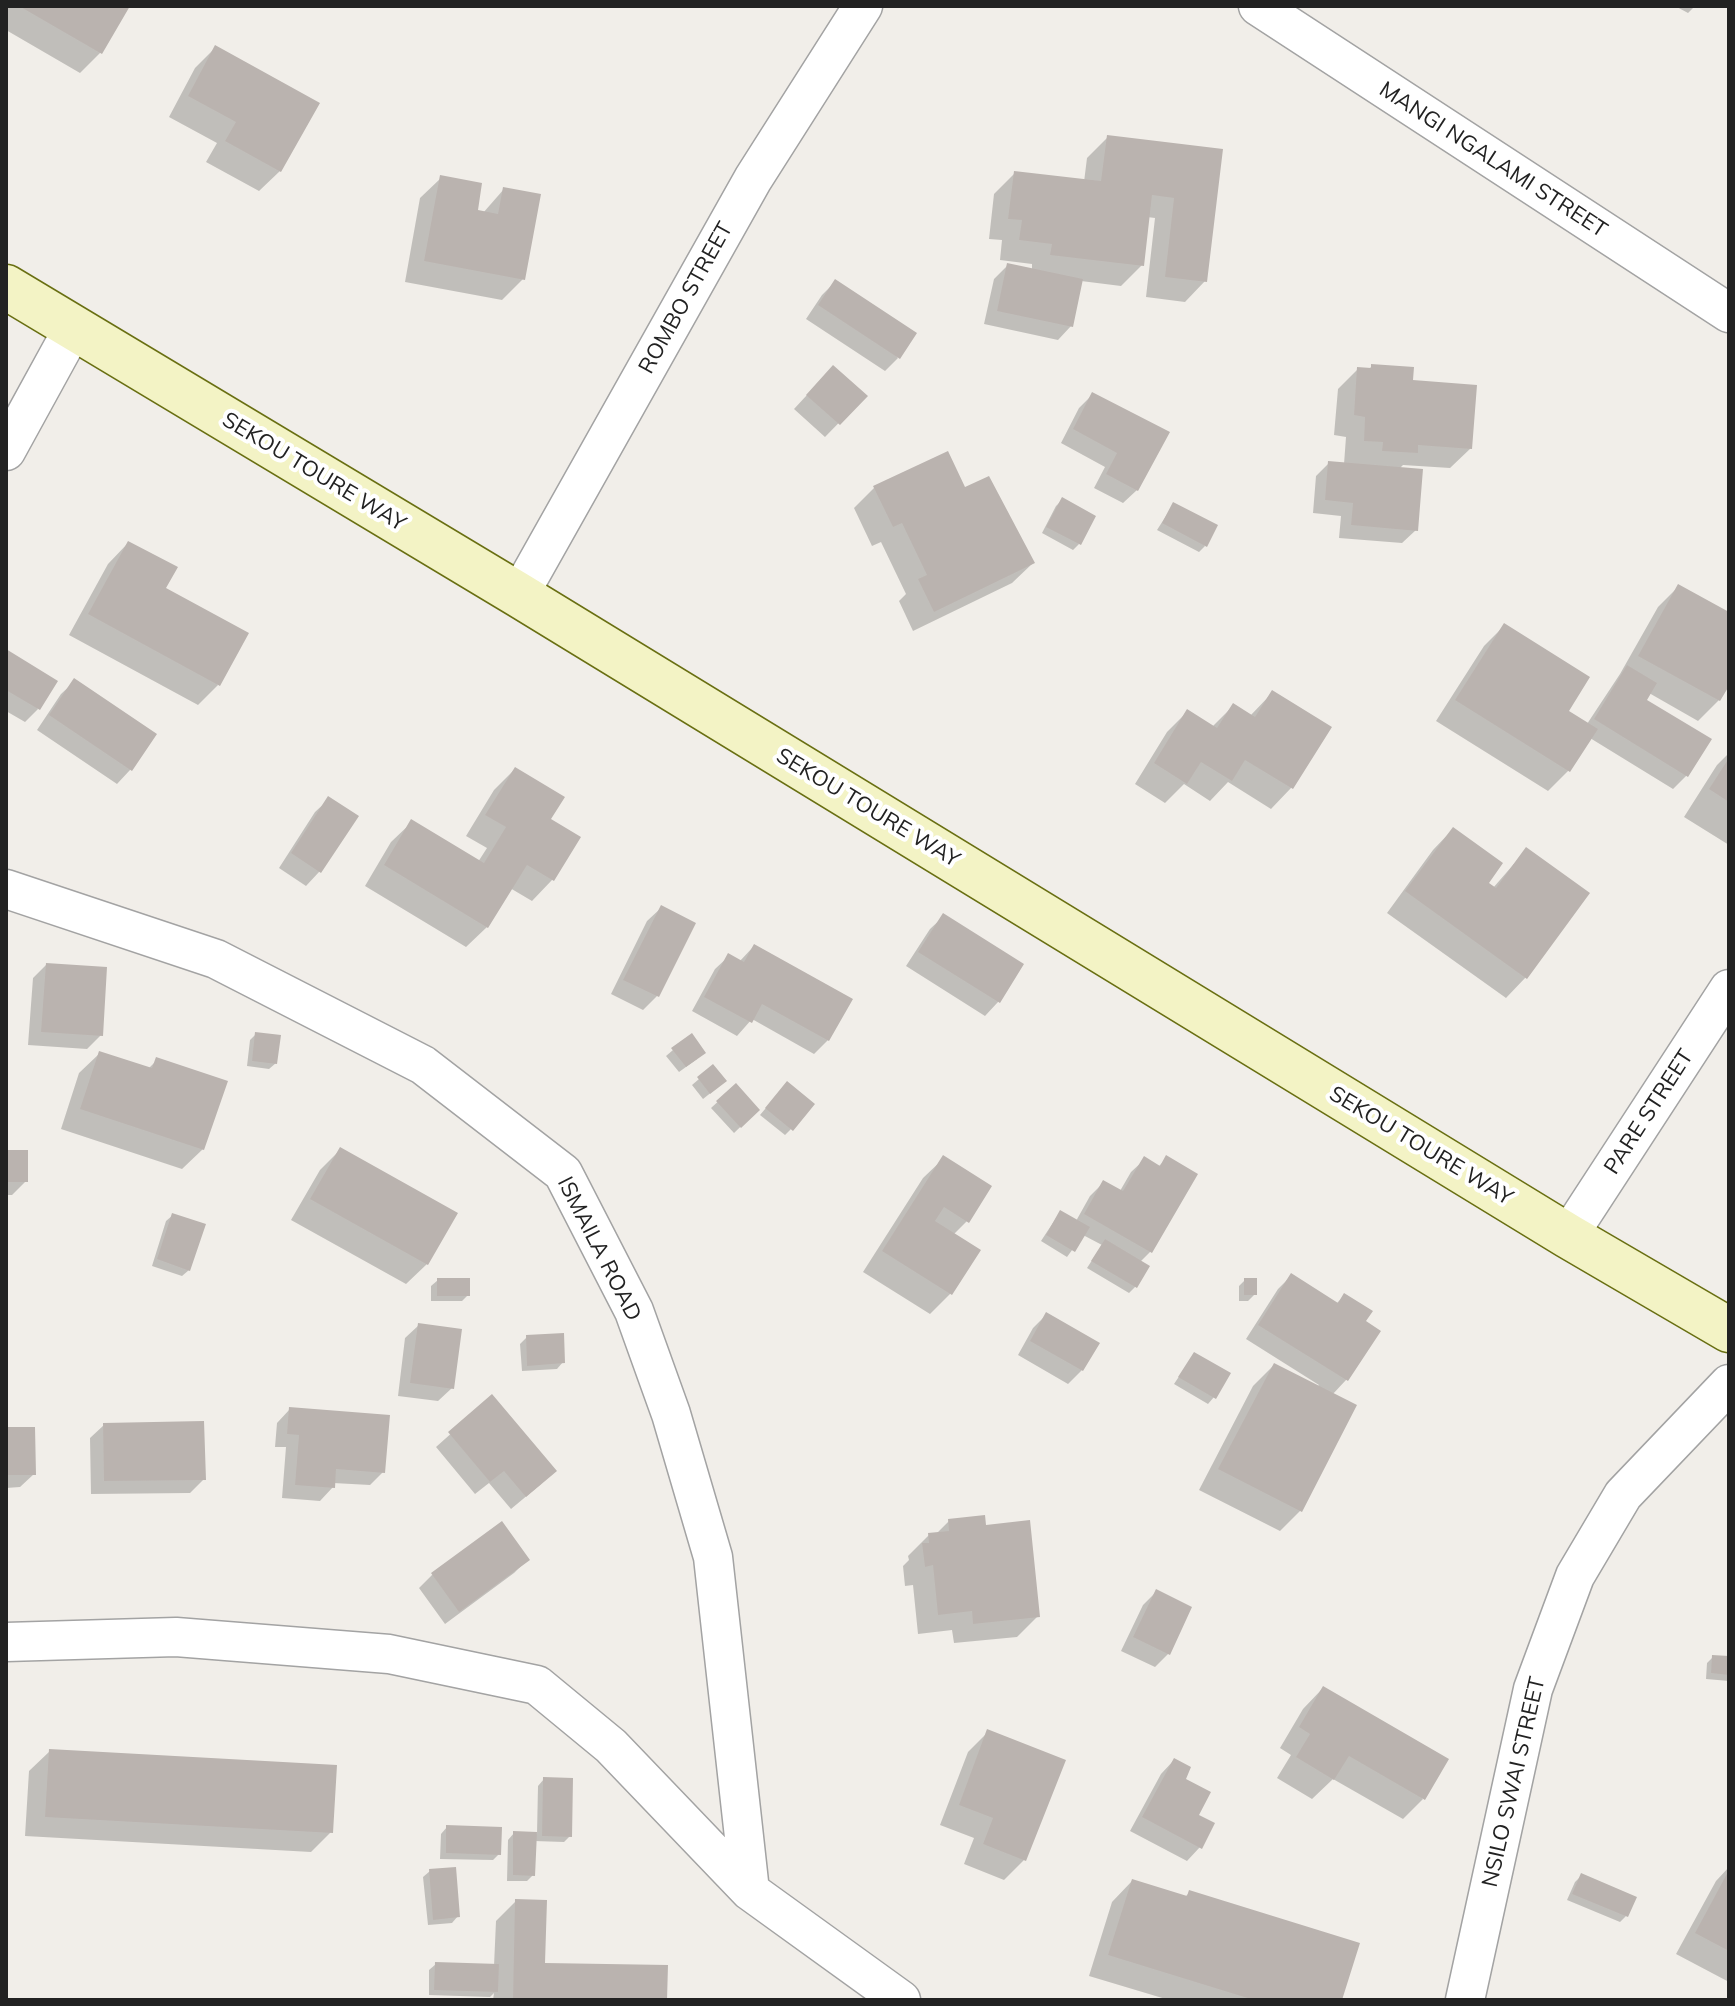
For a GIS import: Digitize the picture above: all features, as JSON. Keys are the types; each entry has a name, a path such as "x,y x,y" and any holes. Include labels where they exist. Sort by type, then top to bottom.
{"street":[{"name":"ROMBO STREET","path":"519,595 753,179 863,6"},
{"name":"MANGI NGALAMI STREET","path":"1258,6 1729,313"},
{"name":"SEKOU TOURE WAY","path":"6,287 519,595 1568,1236 1729,1330"},
{"path":"6,451 74,327"},
{"name":"ISMAILA ROAD","path":"6,889 216,959 423,1065 563,1173 634,1311 671,1414 713,1557 750,1891"},
{"name":"PARE STREET","path":"1568,1236 1729,989"},
{"name":"NSILO SWAI STREET","path":"1465,2000 1533,1689 1575,1576 1623,1495 1729,1384"},
{"path":"6,1642 176,1637 389,1654 537,1685 611,1746 750,1891 901,2000"}],"building":[{"path":"19,6 130,6 102,54"},
{"path":"215,45 320,103 281,172 225,141 236,122 188,96"},
{"path":"1107,135 1223,149 1207,282 1165,277 1174,198 1152,195 1144,266 1050,255 1052,244 1019,240 1022,220 1008,219 1014,171 1101,181"},
{"path":"440,175 482,183 478,210 498,214 503,187 541,194 525,280 424,261"},
{"path":"1007,263 1083,279 1073,327 997,311"},
{"path":"835,279 917,333 900,359 818,305"},
{"path":"1371,364 1414,367 1413,380 1477,385 1472,449 1418,445 1418,453 1382,451 1383,442 1364,441 1365,417 1354,415 1357,367 1371,368"},
{"path":"833,365 868,396 840,425 806,395"},
{"path":"1092,392 1170,432 1138,491 1106,474 1117,453 1073,429"},
{"path":"948,451 965,487 989,476 1035,563 934,612 918,579 927,575 902,523 893,527 873,486"},
{"path":"1328,461 1423,469 1418,531 1351,525 1353,503 1325,500"},
{"path":"1062,497 1096,516 1081,545 1046,527"},
{"path":"1173,502 1218,525 1207,547 1162,523"},
{"path":"128,541 178,567 166,588 249,633 220,686 88,614"},
{"path":"1678,584 1729,612 1729,686 1720,701 1638,656"},
{"path":"1504,623 1590,677 1569,711 1598,729 1570,772 1455,700"},
{"path":"6,649 58,681 40,710 6,690"},
{"path":"1627,665 1657,683 1647,700 1712,739 1688,777 1594,719"},
{"path":"74,678 157,734 132,771 49,715"},
{"path":"1272,690 1332,727 1293,789 1245,760 1232,781 1201,762 1187,784 1154,763 1187,709 1217,728 1233,703 1255,717"},
{"path":"1729,758 1729,802 1709,789"},
{"path":"515,767 565,797 551,819 581,837 554,881 527,865 488,928 384,865 411,819 484,863 506,827 485,815"},
{"path":"328,796 359,816 321,873 291,853"},
{"path":"1453,827 1503,863 1489,883 1496,888 1526,847 1590,893 1527,979 1405,891"},
{"path":"661,905 696,923 659,997 623,980"},
{"path":"943,913 1024,964 1000,1003 918,952"},
{"path":"754,944 853,999 829,1041 762,1004 752,1023 704,997 728,953 744,962"},
{"path":"46,963 107,967 103,1036 41,1032"},
{"path":"255,1032 281,1035 277,1064 252,1061"},
{"path":"692,1033 706,1053 686,1067 671,1048"},
{"path":"99,1051 152,1068 156,1057 228,1081 204,1150 80,1109"},
{"path":"713,1064 727,1081 710,1094 697,1077"},
{"path":"787,1081 815,1104 793,1131 765,1108"},
{"path":"736,1083 760,1110 741,1128 716,1101"},
{"path":"340,1147 458,1213 428,1265 310,1199"},
{"path":"6,1150 28,1150 28,1182 6,1182"},
{"path":"943,1155 992,1186 969,1223 944,1207 935,1221 981,1250 952,1295 882,1251"},
{"path":"1166,1155 1198,1174 1152,1253 1084,1214 1103,1180 1123,1191 1144,1156 1160,1166"},
{"path":"1060,1210 1090,1227 1075,1252 1046,1235"},
{"path":"172,1213 206,1224 190,1271 157,1259"},
{"path":"1105,1239 1150,1266 1137,1288 1091,1261"},
{"path":"1291,1273 1338,1303 1344,1293 1373,1311 1366,1321 1381,1331 1348,1381 1258,1325"},
{"path":"437,1278 470,1278 470,1296 437,1296"},
{"path":"1244,1278 1257,1278 1257,1295 1244,1295"},
{"path":"1046,1312 1100,1343 1083,1371 1030,1341"},
{"path":"418,1323 462,1329 454,1389 410,1383"},
{"path":"564,1333 565,1363 527,1366 526,1335"},
{"path":"1194,1352 1231,1373 1216,1399 1178,1377"},
{"path":"1274,1363 1357,1405 1302,1512 1218,1469"},
{"path":"492,1394 557,1471 526,1497 504,1471 490,1482 448,1432"},
{"path":"289,1407 390,1415 385,1473 336,1469 335,1488 295,1485 299,1435 287,1434"},
{"path":"204,1421 206,1480 104,1481 103,1423"},
{"path":"6,1427 35,1427 36,1475 6,1475"},
{"path":"985,1515 986,1525 1030,1520 1040,1617 973,1624 972,1611 938,1615 933,1565 925,1567 922,1543 929,1543 928,1533 949,1531 948,1519"},
{"path":"502,1521 530,1560 459,1612 431,1573"},
{"path":"1156,1589 1192,1607 1170,1655 1133,1637"},
{"path":"1712,1655 1729,1656 1729,1675 1711,1673"},
{"path":"1323,1686 1449,1759 1425,1800 1349,1756 1334,1780 1296,1757 1310,1734 1299,1727"},
{"path":"987,1729 1066,1760 1026,1861 983,1844 993,1818 959,1805"},
{"path":"49,1749 337,1765 333,1833 45,1817"},
{"path":"1174,1758 1191,1767 1186,1779 1211,1792 1199,1815 1215,1823 1202,1849 1142,1817"},
{"path":"543,1777 573,1778 572,1837 542,1836"},
{"path":"446,1825 502,1827 501,1855 446,1853"},
{"path":"513,1831 537,1832 535,1876 513,1875"},
{"path":"456,1867 460,1917 433,1920 429,1869"},
{"path":"1729,1870 1729,1951 1695,1933"},
{"path":"1581,1873 1637,1897 1628,1917 1572,1894"},
{"path":"1132,1879 1187,1896 1189,1890 1360,1943 1342,2000 1254,2000 1108,1955"},
{"path":"515,1899 547,1900 545,1963 668,1965 667,2000 513,1999"},
{"path":"435,1962 499,1964 498,1992 434,1990"}]}
